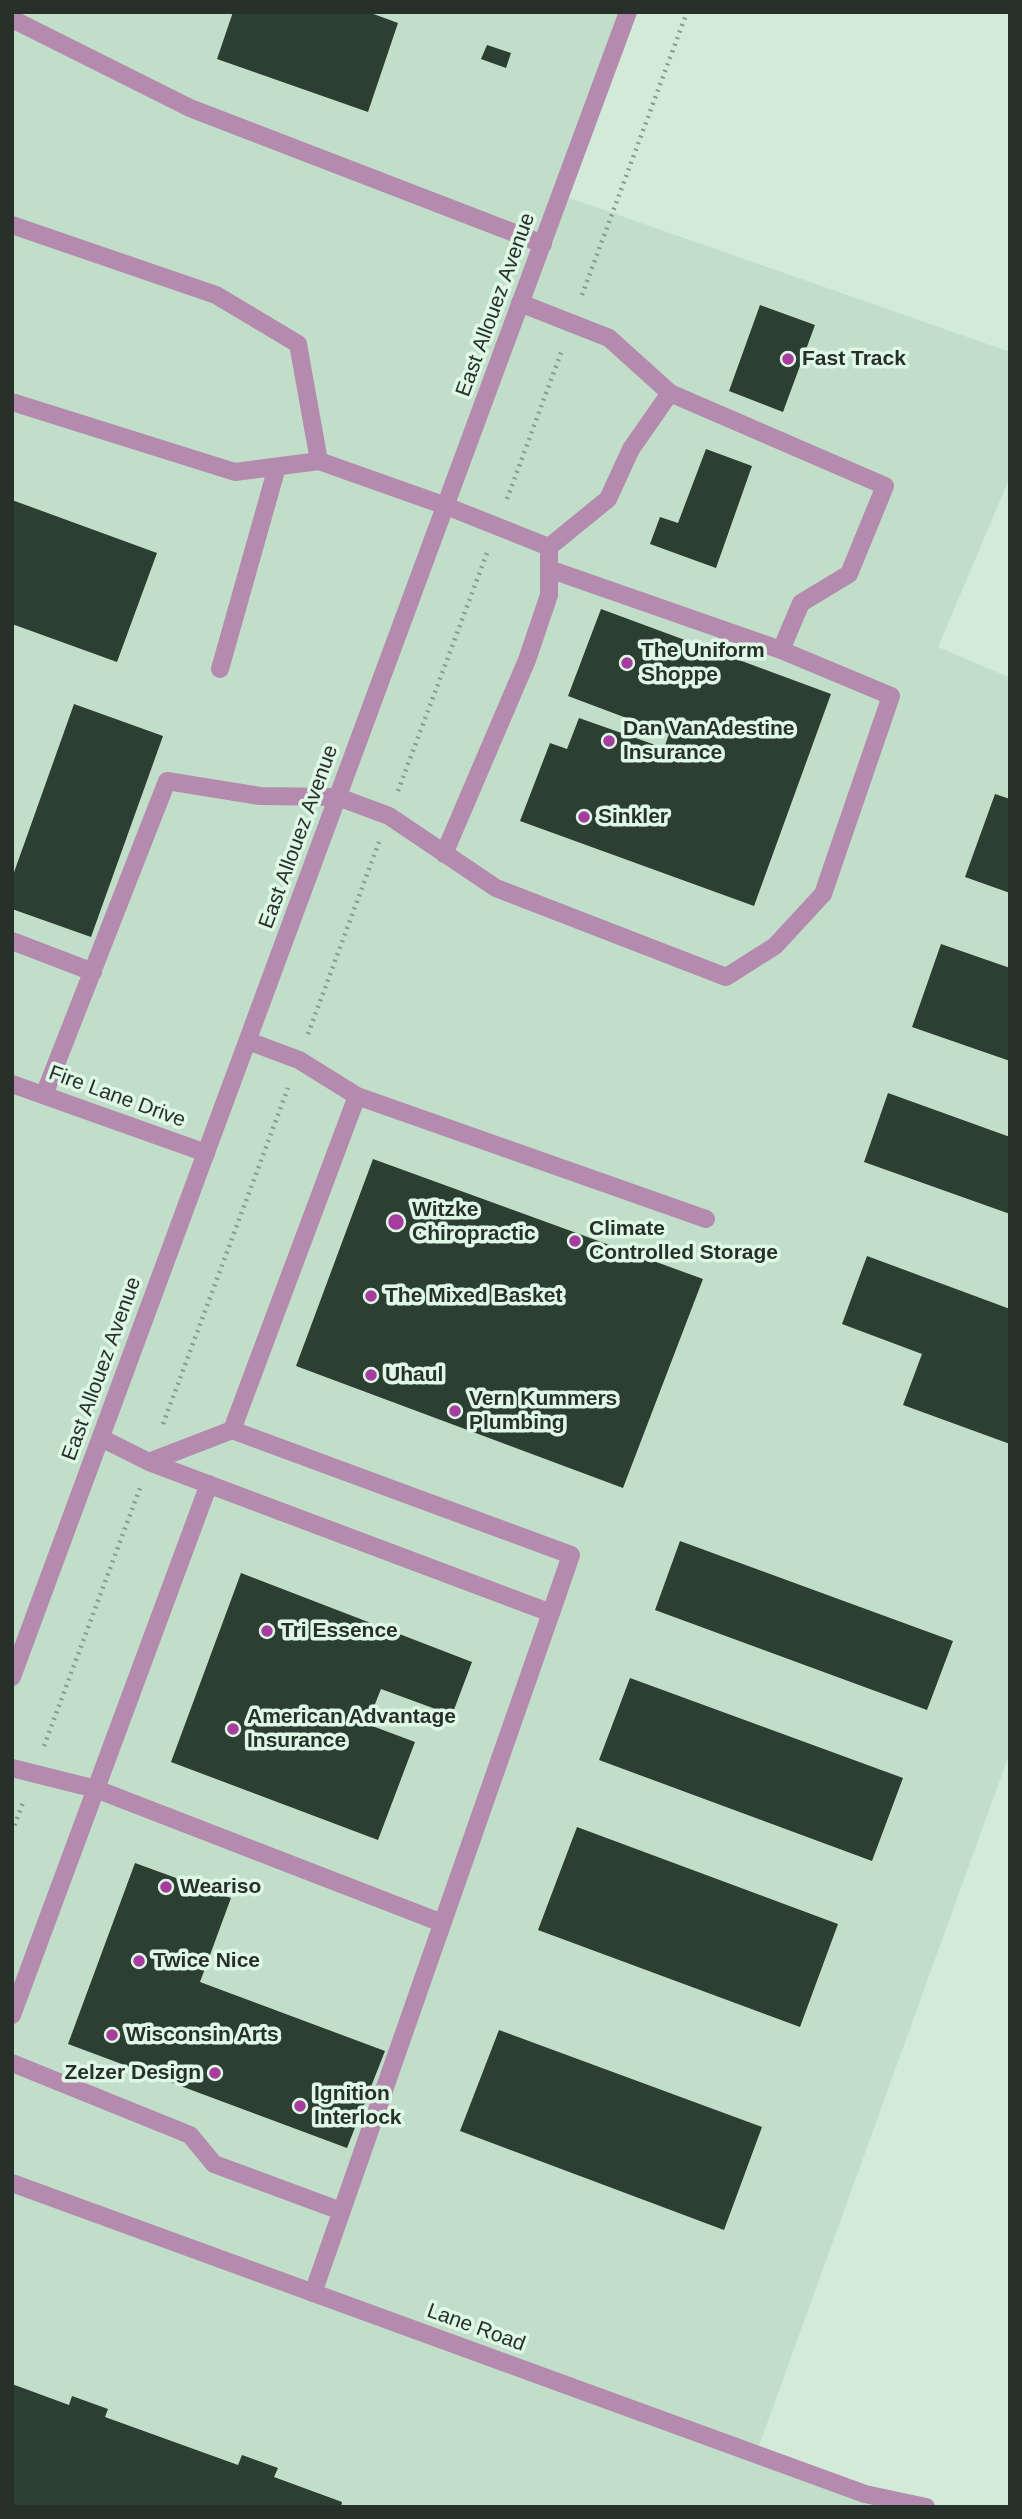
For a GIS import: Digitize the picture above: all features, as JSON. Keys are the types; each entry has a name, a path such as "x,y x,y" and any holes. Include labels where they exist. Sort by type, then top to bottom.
{"street":[{"name":"East Allouez Avenue","path":"12,1677 628,12"},
{"path":"12,19 190,108 543,244"},
{"path":"12,225 216,295 298,344 319,461"},
{"path":"520,303 610,338 670,393 885,486 849,574 801,603 781,650"},
{"path":"549,547 608,499 631,449 670,393"},
{"path":"12,401 236,472 319,461 446,506 549,547"},
{"path":"220,669 277,467"},
{"path":"444,854 527,660 549,595 549,547"},
{"path":"44,1095 167,781 260,796 338,797 389,816 496,888 726,977 775,946 823,894 891,696 781,650 549,569"},
{"path":"12,941 93,972"},
{"path":"248,1041 299,1059 357,1096 706,1219"},
{"name":"Fire Lane Drive","path":"12,1084 206,1153"},
{"path":"232,1430 357,1096"},
{"path":"149,1462 232,1430 571,1555 313,2293"},
{"path":"101,1438 149,1462 551,1613"},
{"path":"12,2015 209,1484"},
{"path":"12,1768 96,1789 442,1923"},
{"path":"12,2063 190,2135 214,2164 341,2211"},
{"name":"Lane Road","path":"12,2183 865,2494 926,2507"}],"path":[{"path":"12,1832 687,12"}],"shaded area":[{"path":"12,12 628,12 561,195 1010,352 1010,477 938,647 1010,678 1010,1752 756,2454 926,2507 12,2507"}],"building":[{"path":"233,12 368,12 398,23 368,112 217,59"},
{"path":"487,45 511,53 506,68 481,59"},
{"path":"760,305 815,325 783,412 729,391"},
{"path":"706,449 752,466 716,568 650,544 660,517 678,523"},
{"path":"12,500 157,553 117,662 12,624"},
{"path":"601,609 831,694 754,906 520,821 550,743 567,749 579,718 664,748 669,734 568,696"},
{"path":"74,704 163,736 91,937 12,909 12,878"},
{"path":"995,794 1010,799 1010,893 965,877"},
{"path":"941,944 1010,968 1010,1061 912,1027"},
{"path":"888,1093 1010,1137 1010,1214 864,1162"},
{"path":"373,1159 703,1279 623,1488 296,1366"},
{"path":"867,1256 1010,1309 1010,1444 903,1405 922,1354 842,1324"},
{"path":"680,1541 953,1641 927,1710 655,1610"},
{"path":"241,1573 472,1662 452,1715 381,1689 367,1724 415,1742 378,1840 171,1762"},
{"path":"630,1678 903,1778 872,1861 599,1760"},
{"path":"577,1827 838,1924 800,2027 538,1930"},
{"path":"135,1863 231,1898 200,1982 385,2051 347,2148 68,2044"},
{"path":"499,2030 762,2127 724,2230 460,2131"},
{"path":"12,2384 69,2405 72,2396 108,2409 105,2417 238,2465 242,2455 278,2468 274,2477 342,2502 341,2507 12,2507"}],"place":[{"name":"Fast Track","path":"788,359"},
{"name":"The Uniform Shoppe","path":"627,663"},
{"name":"Dan VanAdestine Insurance","path":"609,741"},
{"name":"Sinkler","path":"584,817"},
{"name":"Witzke Chiropractic","path":"396,1222"},
{"name":"Climate Controlled Storage","path":"575,1241"},
{"name":"The Mixed Basket","path":"371,1296"},
{"name":"Uhaul","path":"371,1375"},
{"name":"Vern Kummers Plumbing","path":"455,1411"},
{"name":"Tri Essence","path":"267,1631"},
{"name":"American Advantage Insurance","path":"233,1729"},
{"name":"Weariso","path":"166,1887"},
{"name":"Twice Nice","path":"139,1961"},
{"name":"Wisconsin Arts","path":"112,2035"},
{"name":"Zelzer Design","path":"215,2073"},
{"name":"Ignition Interlock","path":"300,2106"}]}
